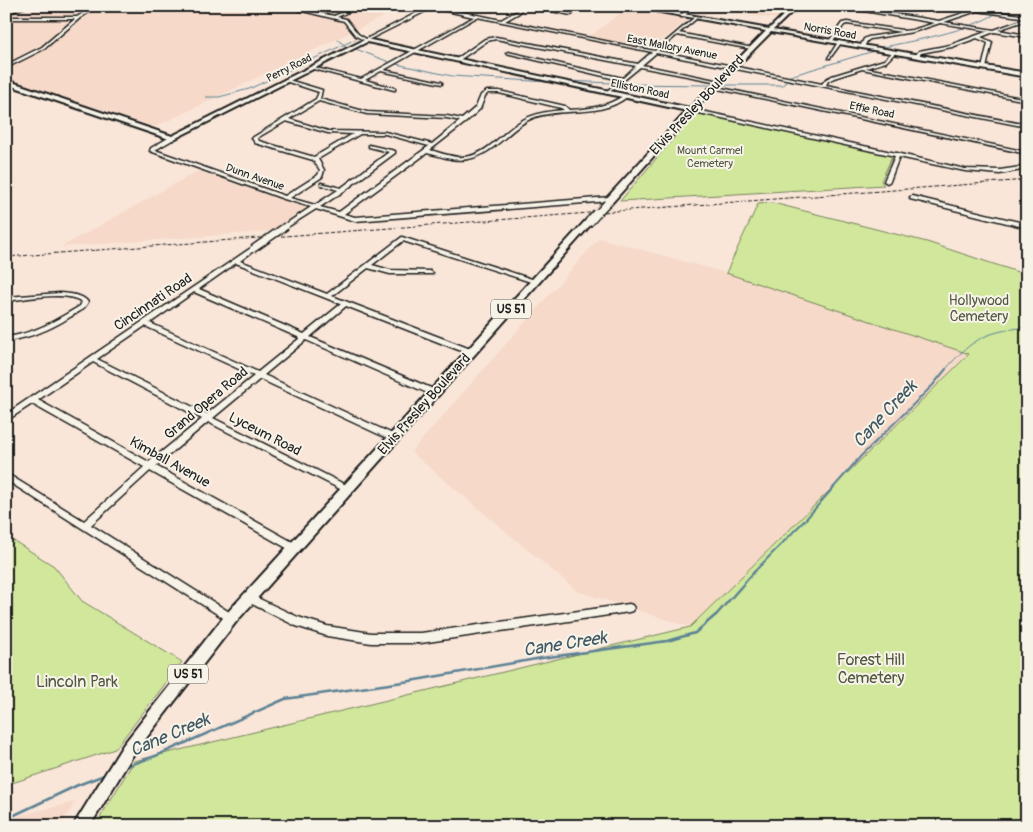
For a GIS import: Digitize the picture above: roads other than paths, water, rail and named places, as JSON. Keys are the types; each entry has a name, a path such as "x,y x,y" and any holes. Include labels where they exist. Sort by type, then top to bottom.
{"main road":[{"name":"Norris Road","path":"630,6 1027,75"},
{"name":"Elvis Presley Boulevard","path":"80,826 128,750 231,618 718,81 768,30 796,6"},
{"name":"Elliston Road","path":"366,40 692,110"},
{"name":"Perry Road","path":"172,138 366,40"},
{"path":"6,82 172,138"},
{"path":"155,132 182,131 204,122"}],"street":[{"path":"6,13 27,6"},
{"path":"6,67 43,48 78,18 98,6"},
{"path":"283,6 346,21 357,35 366,40"},
{"path":"305,11 316,6"},
{"path":"335,17 361,6"},
{"path":"502,21 518,12 521,6"},
{"path":"530,6 571,14"},
{"name":"Norris Road","path":"622,6 630,6"},
{"path":"682,16 693,6"},
{"path":"836,6 1027,36"},
{"path":"952,6 1026,18"},
{"name":"East Mallory Avenue","path":"433,7 1027,126"},
{"name":"Perry Road","path":"366,40 433,7"},
{"path":"862,47 865,40 869,38 906,32 976,10"},
{"path":"1026,11 1026,18"},
{"path":"361,80 477,16"},
{"path":"6,18 78,18"},
{"path":"607,92 695,18"},
{"path":"917,56 920,52 951,46 1026,18"},
{"path":"830,41 843,24 847,23 906,32"},
{"path":"677,34 752,48"},
{"path":"977,37 990,42 984,68"},
{"path":"457,60 492,38 527,43 718,81"},
{"path":"829,57 839,43"},
{"path":"823,86 827,80 834,76 885,61 894,52"},
{"path":"508,53 623,79"},
{"path":"312,68 394,89"},
{"path":"860,68 1027,100"},
{"path":"381,70 441,83"},
{"path":"286,80 321,91 318,100 254,138 257,142 315,159 322,170 320,176 286,198"},
{"name":"Effie Road","path":"713,87 1027,153"},
{"path":"339,215 427,151 464,121 478,108 483,95 487,92 499,92 563,107 568,111"},
{"path":"427,151 458,160 469,158 499,142 510,130 532,116 606,108 625,97"},
{"path":"318,100 367,113 447,117 464,121"},
{"name":"Elliston Road","path":"692,110 981,172 1000,172 1027,167"},
{"path":"285,119 328,132 385,133 433,146"},
{"path":"315,159 360,132"},
{"name":"Perry Road","path":"153,149 172,138"},
{"name":"Cincinnati Road","path":"6,418 314,207 342,190 393,152 371,146"},
{"name":"Dunn Avenue","path":"153,149 152,151 155,153 286,198 355,219 608,201"},
{"path":"887,181 898,154"},
{"path":"323,184 342,190"},
{"path":"912,198 1027,226"},
{"path":"328,296 402,239 536,282"},
{"path":"236,261 471,352"},
{"path":"367,266 390,272 430,273"},
{"path":"193,290 435,393"},
{"path":"6,299 64,294 76,295 85,302 82,307 32,336 6,339"},
{"name":"Grand Opera Road","path":"84,526 150,467 346,303"},
{"path":"145,323 394,438"},
{"name":"Lyceum Road","path":"92,359 347,489"},
{"name":"Kimball Avenue","path":"32,400 295,548"},
{"path":"6,476 231,618"},
{"path":"249,598 296,621 319,629 371,638 420,638 629,608"}],"waterway":[{"path":"880,48 971,25 999,12 998,6"},
{"path":"344,45 356,39"},
{"path":"338,40 344,45"},
{"path":"206,97 219,97 249,89 344,45"},
{"path":"356,49 389,62"},
{"path":"790,76 874,51"},
{"path":"396,64 452,76 548,82"},
{"path":"566,81 612,83"},
{"path":"724,85 783,85 786,81"},
{"path":"624,84 709,85"},
{"name":"Cane Creek","path":"945,370 964,350 981,338 1000,331 1027,327"},
{"name":"Cane Creek","path":"754,572 806,519 861,456 933,385 946,369"},
{"name":"Cane Creek","path":"125,767 158,755 285,699 410,681 542,658 667,641 695,633 717,614 755,571"},
{"name":"Cane Creek","path":"6,819 78,785 107,774"}],"railway":[{"path":"6,257 1027,180"}],"park label":[{"name":"Mount Carmel Cemetery","path":"710,156"},
{"name":"Hollywood Cemetery","path":"979,308"},
{"name":"Forest Hill Cemetery","path":"871,669"},
{"name":"Lincoln Park","path":"77,682"}]}
